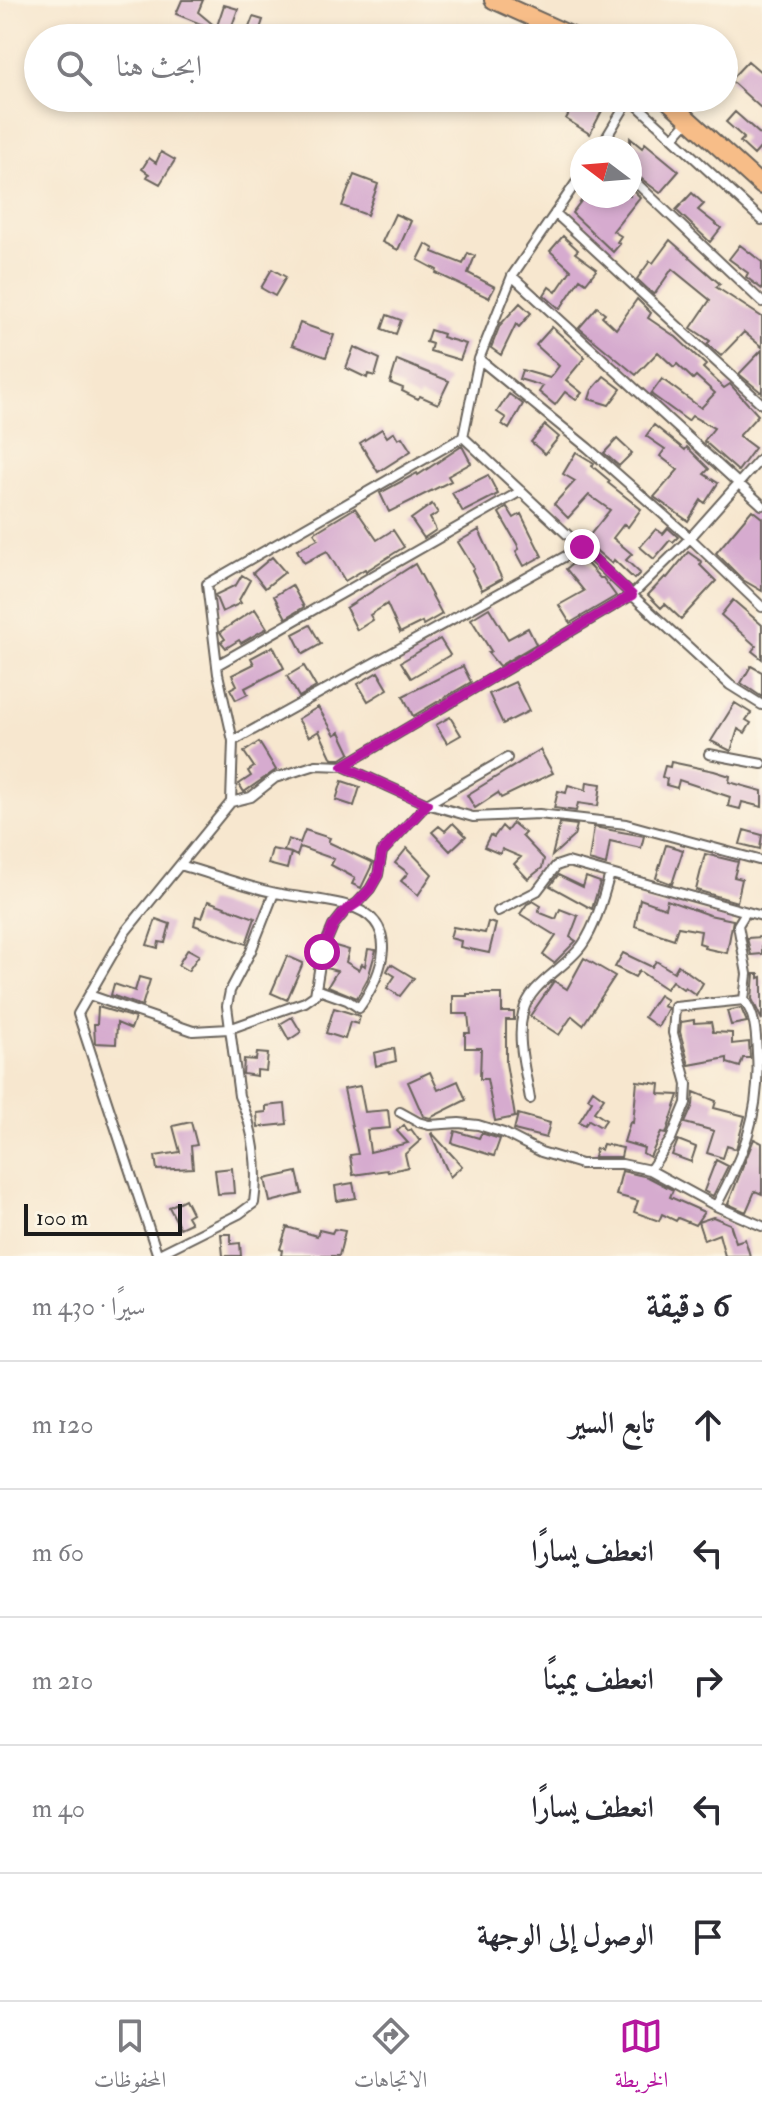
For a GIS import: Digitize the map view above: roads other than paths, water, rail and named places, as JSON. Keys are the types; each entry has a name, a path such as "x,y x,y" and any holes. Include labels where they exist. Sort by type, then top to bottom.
{"highway":[{"path":"493,0 546,24"},
{"path":"682,112 762,186"}],"street":[{"path":"607,136 622,112"},
{"path":"645,112 762,220"},
{"path":"673,138 690,119"},
{"path":"642,188 762,302"},
{"path":"231,802 233,741 217,665 207,584 463,437 479,359 512,276 570,191"},
{"path":"555,213 762,404"},
{"path":"512,276 762,505"},
{"path":"479,359 588,448 762,607"},
{"path":"463,437 730,685 762,705"},
{"path":"343,766 632,595 690,538 762,457"},
{"path":"217,665 521,491"},
{"path":"233,741 582,547"},
{"path":"709,754 762,764"},
{"path":"89,995 193,1031 229,1029 305,1002 315,995 322,952 333,926 370,889 378,875 382,852 427,804 507,758"},
{"path":"274,893 251,951 230,991 227,1006 239,1096 245,1109 254,1156 254,1203 239,1214 158,1255 78,1014 126,931 231,802 251,797 275,778 316,765 343,766 427,804 473,817 539,814 626,824 762,861"},
{"path":"498,911 537,891 556,866 568,862 762,916"},
{"path":"180,865 274,893 351,907 372,919 386,948 369,994 359,1008 347,1000 316,989"},
{"path":"530,1099 521,1039 523,1011 529,997 572,958 585,941 610,874"},
{"path":"716,1206 741,1156 757,1105 753,1013 744,1000 747,974 738,925 746,912"},
{"path":"650,1170 671,1139 686,1103 687,1084 673,1033 675,1007 744,1000"},
{"path":"400,1112 429,1125 478,1125 504,1133 541,1152 581,1164 622,1164 650,1170 716,1206 762,1226"}]}
